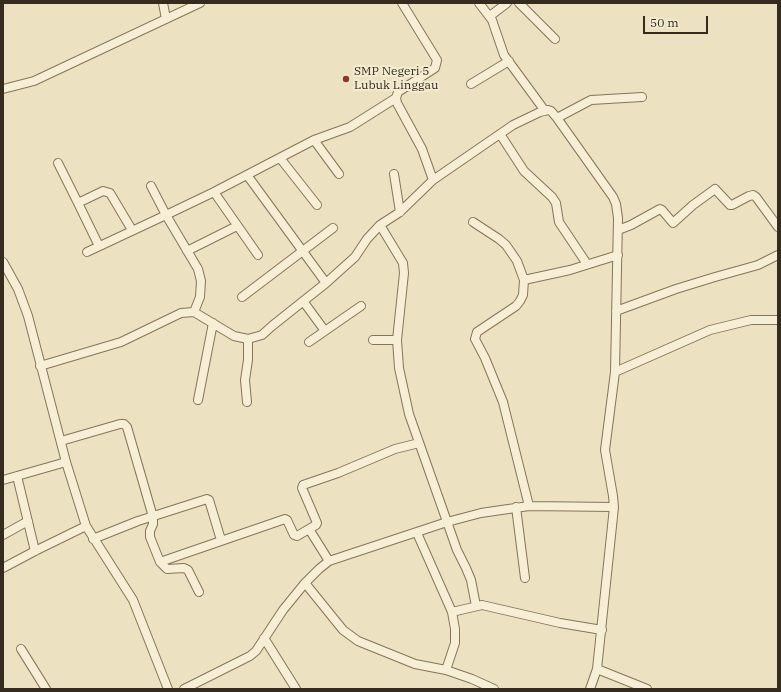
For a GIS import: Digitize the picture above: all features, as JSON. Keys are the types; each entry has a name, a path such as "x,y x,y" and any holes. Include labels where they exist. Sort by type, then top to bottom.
{"street":[{"path":"163,3 166,19"},
{"path":"3,89 34,81 200,3"},
{"path":"402,3 438,60 435,68 398,92 396,98 397,103 422,149 433,180"},
{"path":"480,3 490,16 501,48 509,62 545,111"},
{"path":"490,16 507,3"},
{"path":"519,3 555,39"},
{"path":"472,84 509,62"},
{"path":"557,118 591,100 642,96"},
{"path":"87,252 214,192 314,140 350,127 396,98"},
{"path":"40,366 121,342 181,313 194,312 234,336 248,339 262,335 303,300 326,283 355,257 367,239 380,226 400,212 433,180 513,125 540,112 551,111 612,197 618,211 615,372 605,450 614,507 598,669 590,689"},
{"path":"500,134 524,172 552,197 556,203 559,222 587,264"},
{"path":"314,140 339,174"},
{"path":"280,158 317,205"},
{"path":"58,163 99,246"},
{"path":"394,174 400,212"},
{"path":"247,175 326,283"},
{"path":"151,186 166,215 198,269 201,281 200,297 194,312"},
{"path":"618,230 631,225 660,209 673,223 693,205 715,189 730,205 749,196 756,196 778,227"},
{"path":"78,203 103,191 110,193 132,230"},
{"path":"214,192 258,255"},
{"path":"473,222 506,245 517,261 524,280 523,295 516,306 477,332 475,339 485,358 503,402 529,506"},
{"path":"187,251 237,226"},
{"path":"380,226 403,263 404,274 397,340 399,368 409,414 457,550 469,574 476,606"},
{"path":"242,297 333,228"},
{"path":"616,311 676,289 758,265 778,254"},
{"path":"524,280 570,270 618,255"},
{"path":"3,262 12,277 23,302 66,462 86,526 133,600 168,689"},
{"path":"303,300 325,331"},
{"path":"309,342 361,306"},
{"path":"615,372 710,330 751,320 778,320"},
{"path":"198,400 213,324"},
{"path":"247,402 245,380 248,360 248,339"},
{"path":"373,340 397,340"},
{"path":"61,441 120,424 127,426 152,517 153,524 150,531 150,537 160,562 170,570 184,568 188,570 199,592"},
{"path":"160,562 286,519 295,535 309,529 316,525 316,522 302,488 303,485 338,473 395,449 419,443"},
{"path":"3,480 66,462"},
{"path":"17,476 35,550"},
{"path":"93,539 138,521 208,500 221,540"},
{"path":"184,689 250,656 256,651 283,610 305,583 319,568 342,556 417,533 447,522 482,513 529,506 614,507"},
{"path":"516,507 525,578"},
{"path":"3,535 28,521"},
{"path":"3,568 35,550 86,526"},
{"path":"309,529 329,562"},
{"path":"417,533 452,612 455,629 455,643 446,670"},
{"path":"305,583 343,630 352,637 367,645 414,664 446,670 472,679 494,689"},
{"path":"452,612 482,605 560,623 602,630"},
{"path":"264,638 296,689"},
{"path":"21,648 46,689"},
{"path":"598,669 647,689"}],"place":[{"name":"SMP Negeri 5 Lubuk Linggau","path":"346,79"}]}
